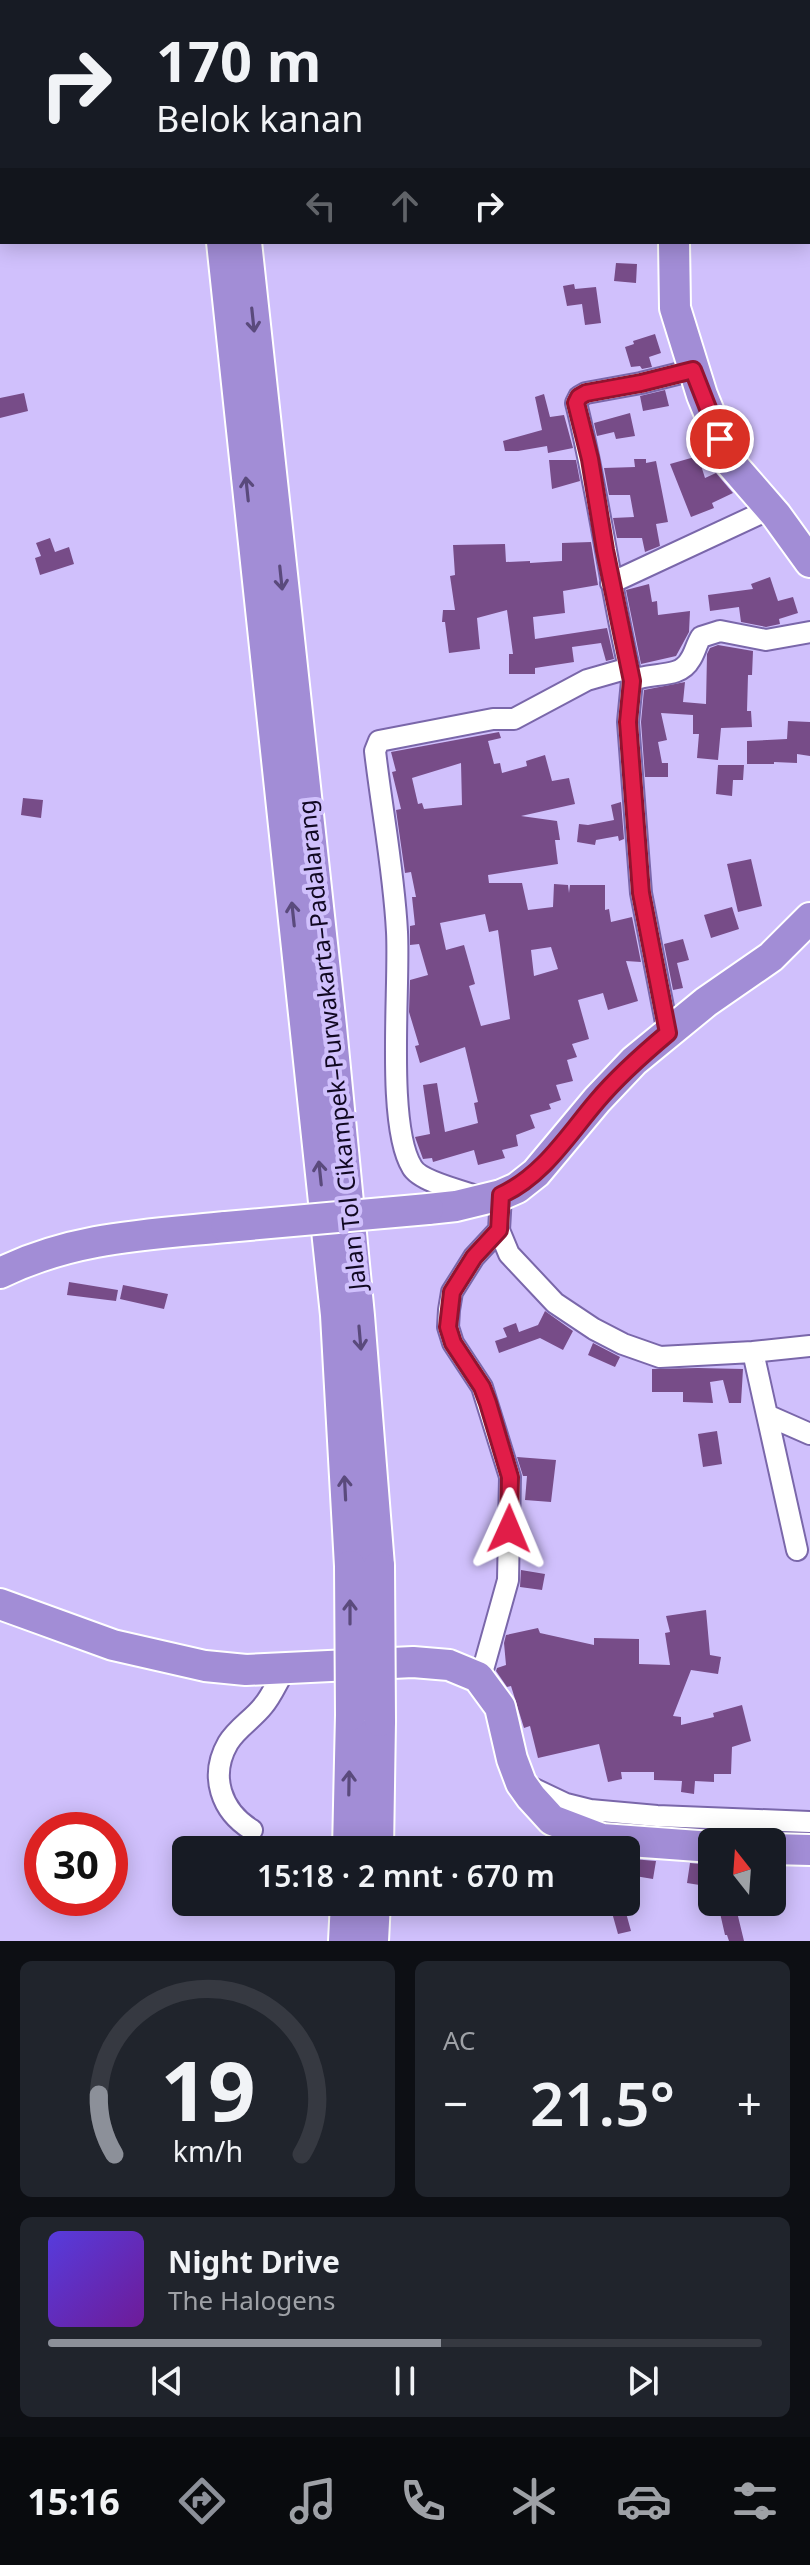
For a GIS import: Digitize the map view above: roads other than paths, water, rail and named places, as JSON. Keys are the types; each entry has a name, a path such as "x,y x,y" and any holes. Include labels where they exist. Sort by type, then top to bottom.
{"highway":[{"name":"Jalan Tol Cikampek–Purwakarta–Padalarang","path":"222,244 380,1721 378,1836"},
{"name":"Jalan Tol Cikampek–Purwakarta–Padalarang","path":"246,244 359,1316 364,1566 351,1715 348,1836"},
{"path":"674,244 675,308 693,370 729,461 810,562"},
{"path":"0,1273 51,1252 92,1242 428,1209 494,1198 517,1188 536,1173 634,1061 771,957 810,918"},
{"path":"0,1604 88,1637 205,1666 246,1670 413,1662 449,1665 478,1677 500,1707 521,1783 552,1820 602,1839 698,1846"},
{"path":"786,1849 810,1850"},
{"path":"344,1941 345,1916"},
{"path":"373,1941 374,1916"}],"street":[{"path":"668,1033 641,893 628,722 630,674 590,459 576,403 586,393 693,370"},
{"path":"611,583 770,509"},
{"path":"810,632 766,640 720,631 701,637 690,662 676,672 587,680 514,719 493,719 391,737 379,741 375,751 397,931 398,1094 403,1142 413,1171 424,1178 494,1198 499,1230 509,1254 555,1303 623,1344 660,1357 810,1346"},
{"path":"478,1677 484,1666 508,1580 510,1477 482,1387 453,1343 448,1327 452,1292 474,1257 499,1230"},
{"path":"753,1352 800,1536"},
{"path":"769,1416 810,1434"},
{"path":"252,1830 227,1809 220,1784 220,1764 229,1741 264,1705 286,1668"},
{"path":"521,1783 566,1804 590,1810 810,1822"}]}
